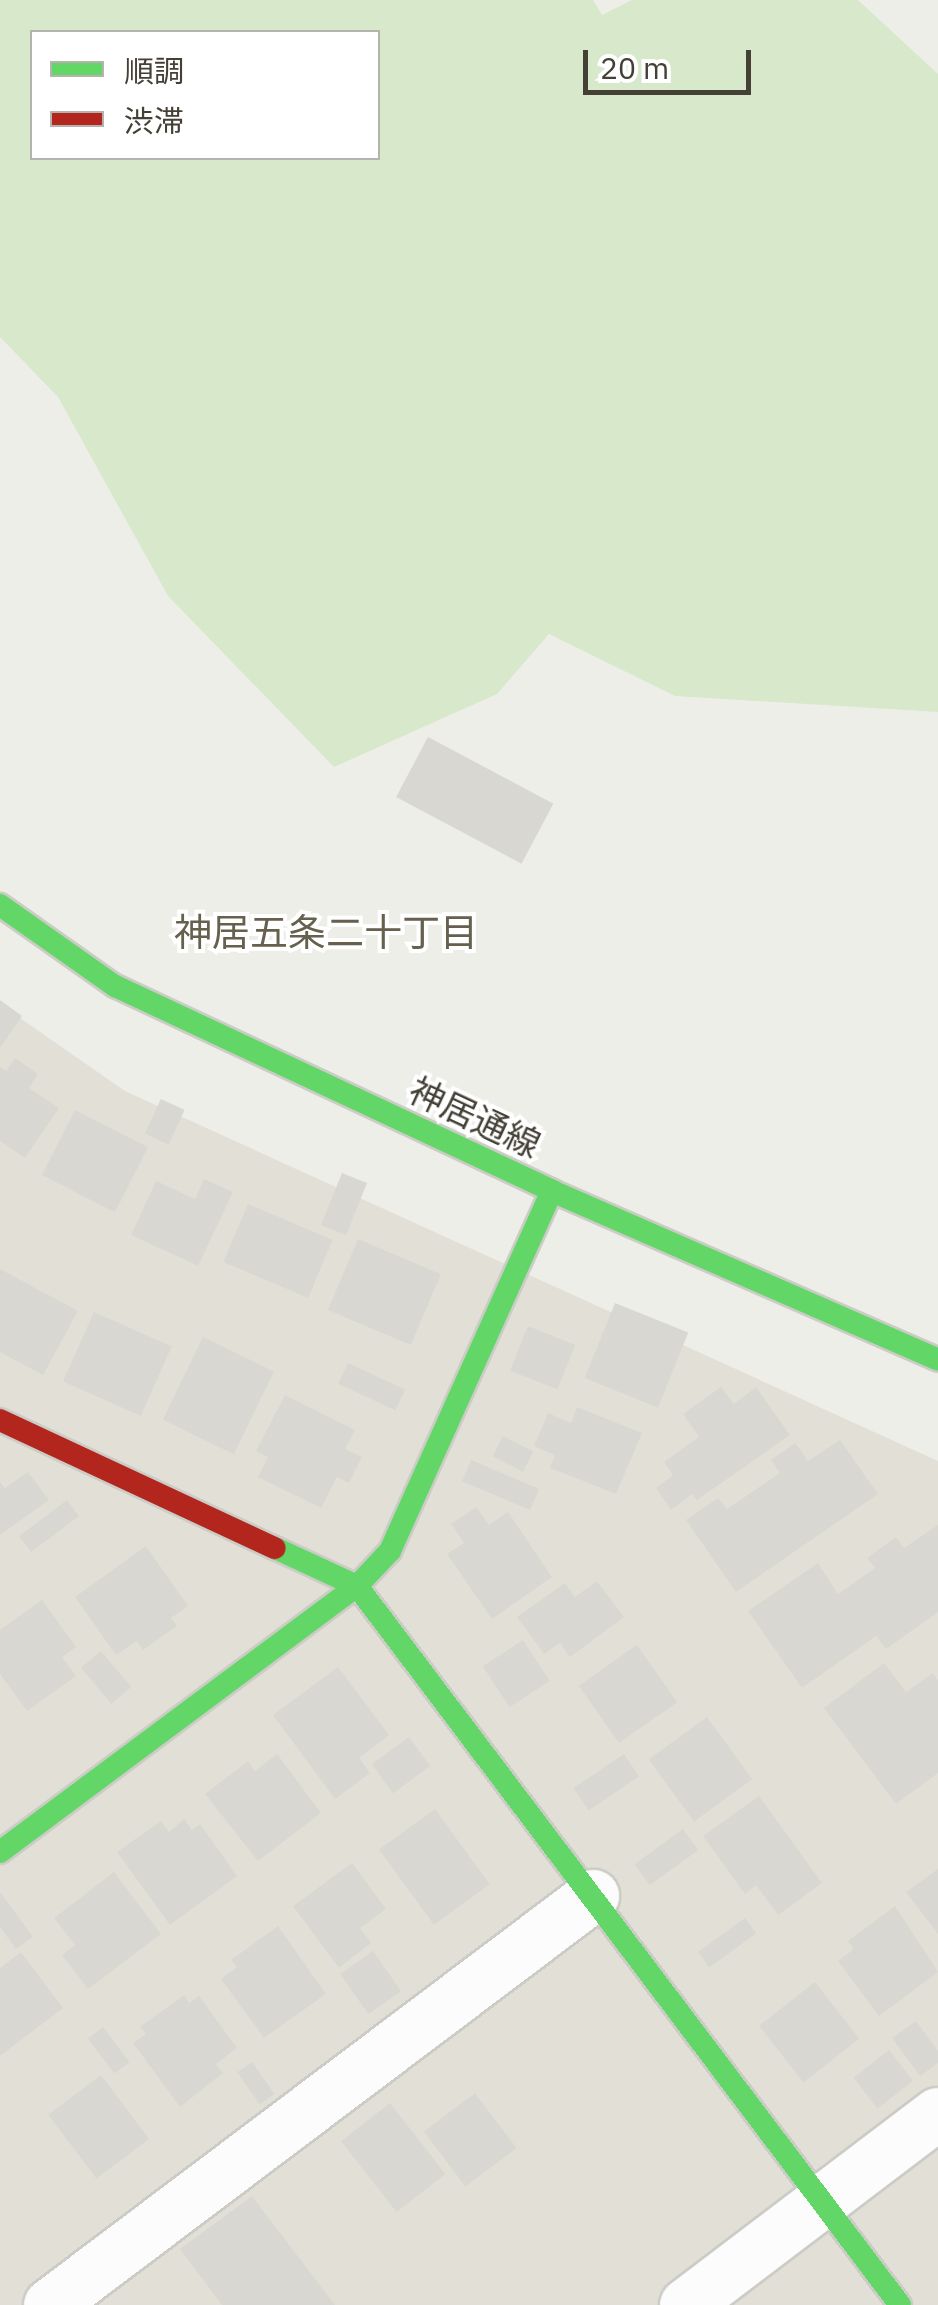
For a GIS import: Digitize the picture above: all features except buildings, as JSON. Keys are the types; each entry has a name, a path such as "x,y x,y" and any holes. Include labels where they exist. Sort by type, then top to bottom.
{"street":[{"name":"神居通線","path":"0,904 115,986 552,1192 938,1360"},
{"path":"0,1852 358,1586 390,1551 552,1192"},
{"path":"0,1420 358,1586 900,2305"},
{"path":"50,2305 593,1896"},
{"path":"686,2305 938,2114"}],"shaded area":[{"path":"0,1004 125,1091 938,1461 938,2305 0,2305"}],"green space":[{"path":"0,0 593,0 602,15 632,0 858,0 938,74 938,712 675,696 549,634 497,694 334,767 168,596 58,397 0,337"}],"traffic: fast":[{"path":"0,905 115,986 552,1191 938,1360"},
{"path":"0,1852 357,1586 390,1551 552,1191"},
{"path":"275,1548 357,1586 900,2305"}],"traffic: jam":[{"path":"0,1420 275,1548"}],"district":[{"name":"神居五条二十丁目","path":"326,932"}]}
